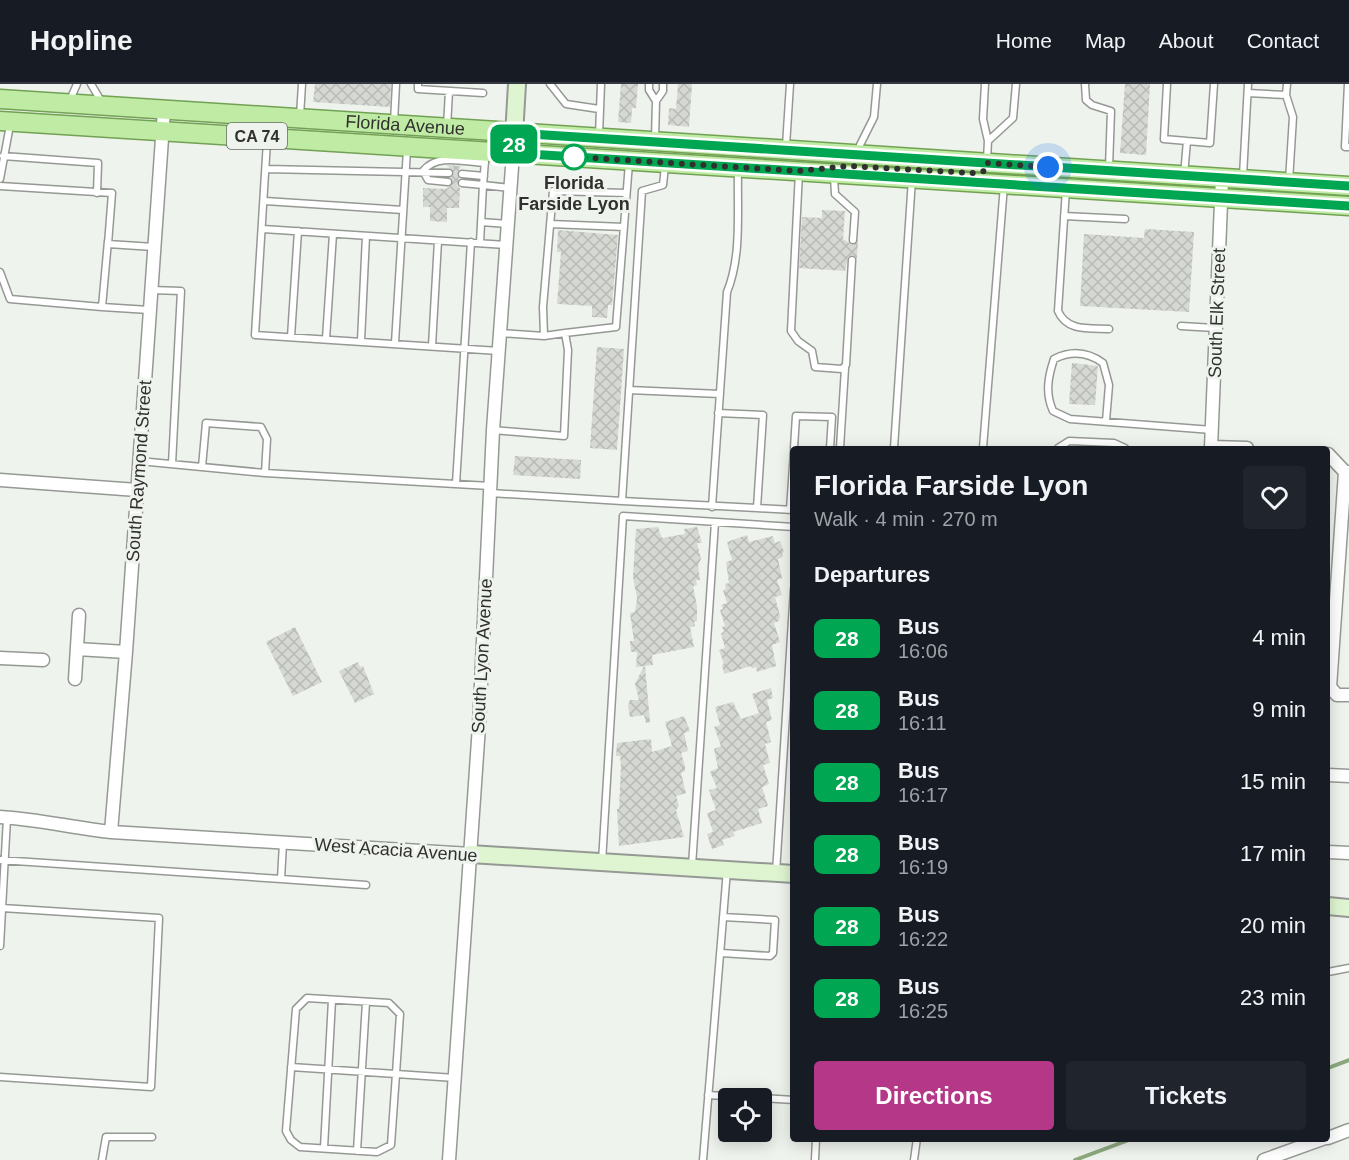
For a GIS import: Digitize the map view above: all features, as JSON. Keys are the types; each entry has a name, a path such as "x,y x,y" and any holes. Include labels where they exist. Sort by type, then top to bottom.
{"main road":[{"name":"Florida Avenue","path":"0,99 1349,186"},
{"name":"Florida Avenue","path":"5,121 407,146 485,157 513,153 1349,206"},
{"path":"799,171 848,166 972,173 985,171 987,163"}],"street":[{"path":"513,153 517,84"},
{"name":"South Raymond Street","path":"111,832 164,110"},
{"name":"South Lyon Avenue","path":"449,1160 470,854 493,430 513,153"},
{"name":"South Elk Street","path":"1211,446 1222,178"},
{"path":"1330,456 1347,472 1345,555 1330,687 1337,695 1349,695"},
{"path":"0,480 137,490"},
{"path":"75,679 79,615"},
{"path":"76,649 126,652"},
{"path":"0,658 43,660"},
{"path":"1330,775 1349,776"},
{"name":"West Acacia Avenue","path":"3,817 111,832 790,874"},
{"path":"1330,852 1349,853"},
{"path":"1330,906 1349,908"},
{"path":"1330,1137 1349,1130"},
{"path":"1264,1160 1297,1154 1319,1142"}],"lane":[{"path":"69,103 77,84"},
{"path":"91,84 105,106"},
{"path":"300,119 302,84"},
{"path":"393,125 396,84"},
{"path":"418,84 418,89 483,93"},
{"path":"550,84 566,104 599,109"},
{"path":"598,139 601,84"},
{"path":"649,84 649,90 656,101"},
{"path":"654,142 656,101 663,91 663,84"},
{"path":"785,150 790,84"},
{"path":"859,155 860,145 874,117 877,84"},
{"path":"985,84 983,119 988,141 987,163"},
{"path":"988,141 1013,118 1016,84"},
{"path":"1085,84 1086,100 1092,105 1111,111 1109,170"},
{"path":"1167,84 1164,139 1210,143 1214,84"},
{"path":"1243,179 1248,84"},
{"path":"1287,84 1286,95 1293,117 1288,182"},
{"path":"1348,84 1345,147 1349,147"},
{"path":"447,129 449,91"},
{"path":"1248,93 1286,95"},
{"path":"0,179 5,121"},
{"path":"268,137 255,335 500,351"},
{"path":"1184,175 1187,141"},
{"path":"394,343 407,146"},
{"path":"3,156 99,163 97,193"},
{"path":"423,171 430,162 485,157 480,243"},
{"path":"500,333 544,336 616,327 629,160"},
{"path":"622,501 642,191 663,185 665,163"},
{"path":"712,507 727,292 734,276 738,167"},
{"path":"266,169 405,174 423,171 449,173"},
{"path":"423,171 428,180 448,182"},
{"path":"799,171 791,331 798,341 812,351 815,367 845,368"},
{"path":"462,174 484,176"},
{"path":"834,174 835,194 855,212 854,240"},
{"path":"894,446 912,179"},
{"path":"462,183 512,188"},
{"path":"983,446 1004,185"},
{"path":"0,186 112,194 102,307"},
{"path":"1066,189 1058,311 1062,320 1071,327 1109,329"},
{"path":"544,336 543,307 552,191 626,194"},
{"path":"265,201 402,210"},
{"path":"1064,216 1125,219"},
{"path":"482,222 508,224"},
{"path":"550,224 624,227"},
{"path":"263,229 507,245"},
{"path":"291,337 298,231"},
{"path":"326,339 333,234"},
{"path":"108,236 108,244 154,247"},
{"path":"361,341 366,236"},
{"path":"432,346 438,241"},
{"path":"456,484 471,242"},
{"path":"840,446 852,260"},
{"path":"0,272 10,299 149,310"},
{"path":"151,290 181,291 172,464"},
{"path":"1181,326 1216,328"},
{"path":"493,430 564,436 568,350 566,333"},
{"path":"1106,421 1108,385 1103,363 1092,355 1080,353 1064,354 1054,359 1047,381 1053,411 1070,418 1212,430"},
{"path":"629,390 720,394"},
{"path":"718,413 762,415 757,508"},
{"path":"794,446 796,416 832,417 830,446"},
{"path":"202,467 206,423 261,427 267,439 265,473"},
{"path":"1061,446 1069,441 1114,443 1121,446"},
{"path":"139,462 265,473 456,484 622,501 790,510"},
{"path":"602,862 623,516 790,527"},
{"path":"692,868 715,522"},
{"path":"776,873 790,652"},
{"path":"0,946 3,817"},
{"path":"281,879 284,843"},
{"path":"3,860 366,885"},
{"path":"703,1160 727,870"},
{"path":"0,1077 151,1087 159,918 2,908"},
{"path":"720,953 770,956 773,953 775,920 723,917"},
{"path":"1330,972 1349,968"},
{"path":"307,998 332,1000 389,1004 400,1014 391,1144 377,1152 300,1147 291,1140 286,1131 296,1009 307,998"},
{"path":"324,1148 332,1000"},
{"path":"357,1151 366,1002"},
{"path":"291,1067 454,1077"},
{"path":"708,1095 718,1096"},
{"path":"772,1099 790,1100"},
{"path":"102,1160 106,1137 152,1137"},
{"path":"815,1160 816,1142"},
{"path":"914,1160 916,1142"}],"building":[{"path":"315,84 391,84 390,107 313,102"},
{"path":"621,84 638,84 636,108 632,108 631,123 618,122"},
{"path":"678,84 692,84 689,127 668,125 669,108 676,109"},
{"path":"1125,84 1150,84 1146,155 1120,153"},
{"path":"447,165 461,166 457,174 459,178 457,185 460,188 459,208 447,208 447,222 430,221 430,207 423,207 423,188 446,189 452,185 451,178 454,173"},
{"path":"822,210 845,211 843,239 853,245 858,240 857,259 853,255 848,257 845,271 799,268 802,217 822,218"},
{"path":"1145,229 1194,232 1189,312 1080,306 1084,234 1144,238"},
{"path":"558,230 618,235 612,305 608,305 607,318 592,317 592,306 557,304 561,252 557,252"},
{"path":"597,347 624,349 617,450 590,448"},
{"path":"1072,363 1098,366 1095,405 1069,404"},
{"path":"515,456 581,460 580,479 513,475"},
{"path":"658,527 662,538 685,534 684,529 697,527 702,543 697,543 701,559 698,565 700,580 696,580 697,585 693,586 697,621 694,622 695,626 690,627 694,647 652,655 653,665 645,666 650,722 646,723 644,715 630,717 628,706 630,700 639,700 635,684 644,666 636,667 637,652 631,652 630,641 634,641 630,613 635,612 637,598 633,577 636,529"},
{"path":"747,535 749,542 773,536 775,543 780,541 784,552 783,557 778,559 782,578 777,580 782,595 775,597 780,616 779,621 774,623 780,642 772,645 776,666 757,672 756,667 751,666 724,674 722,665 724,664 719,650 725,648 721,633 724,632 722,627 725,626 720,610 723,609 721,605 727,603 723,590 726,589 725,584 729,583 726,562 732,560 727,542"},
{"path":"295,627 322,682 293,696 266,642"},
{"path":"358,662 360,667 363,666 374,694 355,703 339,671"},
{"path":"771,688 773,698 767,700 772,720 766,722 771,742 765,744 770,763 763,765 769,784 762,787 768,806 758,809 762,823 733,832 735,836 722,840 724,845 712,849 707,834 713,832 707,813 716,810 709,790 717,788 710,772 718,768 714,749 721,746 714,727 720,725 715,707 733,702 741,719 759,713 752,694"},
{"path":"684,716 690,731 684,733 688,751 681,753 685,771 681,773 686,793 676,796 679,806 676,810 684,837 619,846 617,809 619,809 621,766 620,756 616,756 617,743 651,739 652,752 672,746 665,722"}],"waterway":[{"path":"1330,1067 1349,1060"},
{"path":"1075,1160 1123,1142"}],"bus line":[{"name":"28","path":"1349,186 514,133 513,153 1349,206"}],"place":[{"name":"Florida Farside Lyon","path":"574,157"}],"route":[{"path":"574,157 799,171 848,166 972,173 985,171 987,163 1048,167"}]}
